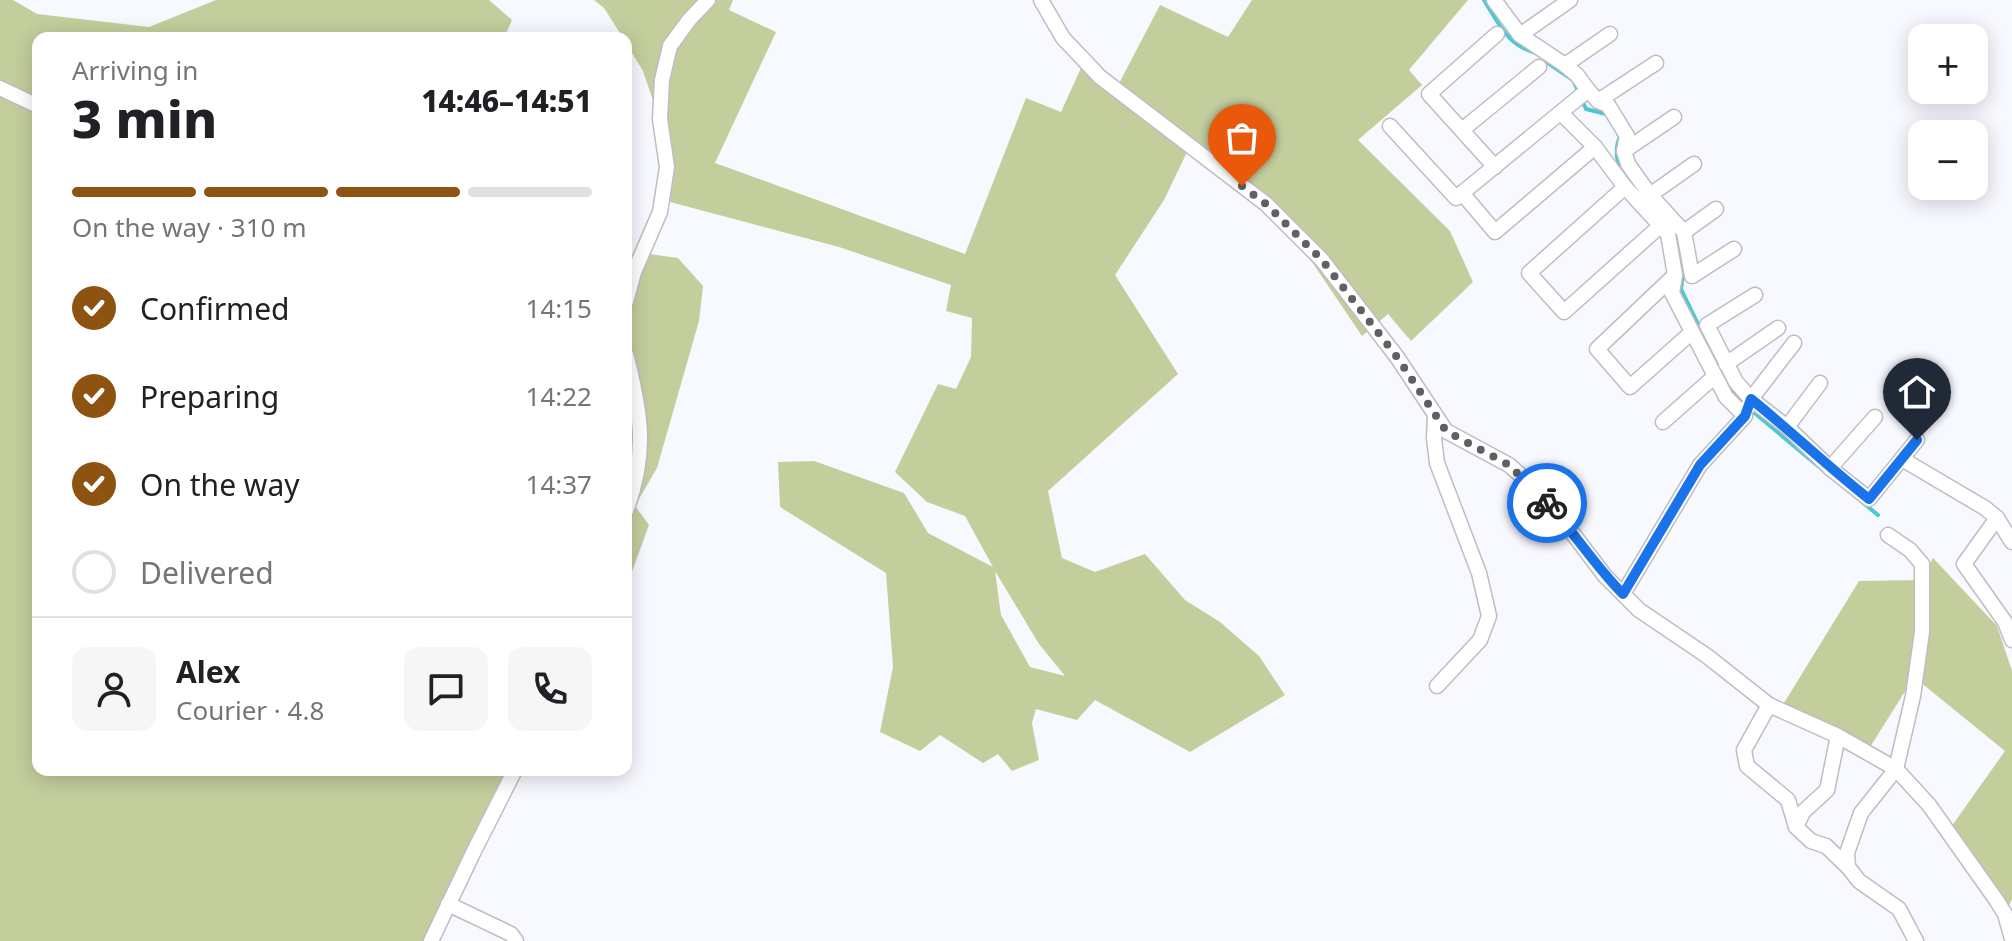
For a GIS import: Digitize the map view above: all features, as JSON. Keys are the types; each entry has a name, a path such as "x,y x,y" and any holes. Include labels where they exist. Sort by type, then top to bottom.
{"street":[{"path":"632,280 660,212 667,167 660,106 670,46 708,0"},
{"path":"1041,0 1063,38 1100,77 1266,204 1322,260 1397,357 1446,431 1509,465 1524,478 1564,522 1605,576 1639,610 1707,656 1769,705 1838,736 1896,769 1929,805 1997,901 2005,914 2010,939"},
{"path":"1494,0 1520,35 1577,75 1587,97 1608,105 1627,136 1624,151 1628,164 1650,195 1684,232 1692,276 1734,249"},
{"path":"1520,35 1570,0"},
{"path":"1495,167 1429,94 1497,34"},
{"path":"1565,65 1610,34"},
{"path":"1390,126 1456,198 1561,113 1656,63"},
{"path":"1462,130 1539,67"},
{"path":"0,88 32,103"},
{"path":"1561,113 1595,147 1625,187 1668,234 1675,275 1672,293 1726,397 1745,416"},
{"path":"1624,151 1674,117"},
{"path":"1462,193 1495,232 1595,147"},
{"path":"1650,195 1694,164"},
{"path":"1625,187 1529,273 1564,312 1660,226"},
{"path":"1684,232 1716,209"},
{"path":"1675,275 1597,349 1630,387 1692,332"},
{"path":"1755,295 1707,325 1736,382 1751,399 1869,499 1917,440"},
{"path":"1726,364 1778,328"},
{"path":"1623,594 1700,465 1745,416 1751,399 1794,343"},
{"path":"1663,422 1715,376"},
{"path":"632,377 637,397 641,452 632,495"},
{"path":"1787,427 1820,383"},
{"path":"1435,416 1437,463 1479,573 1489,616 1480,640 1437,686"},
{"path":"1830,468 1875,417"},
{"path":"1902,459 1985,508 1997,518 2012,542"},
{"path":"1997,518 1964,564 2005,622 2012,640"},
{"path":"1848,867 1847,853 1861,813 1896,769 1913,696 1922,632 1922,564 1910,550 1888,535"},
{"path":"1769,705 1744,750 1747,766 1788,800 1796,827 1811,841 1826,846 1859,881 1899,909 1916,941"},
{"path":"1796,827 1803,812 1827,790 1838,736"},
{"path":"431,941 512,776"},
{"path":"448,904 511,934 516,941"}],"green space":[{"path":"0,0 13,0 37,14 149,27 216,0 489,0 512,20 507,32 32,32 32,776 506,776 425,941 0,941"},
{"path":"594,0 733,0 729,10 776,32 715,163 965,254 1026,98 1061,112 1081,68 1114,93 1160,5 1228,37 1252,0 1468,0 1409,70 1422,85 1358,140 1450,231 1473,282 1411,341 1388,314 1362,336 1285,222 1188,150 1164,200 1115,275 1178,374 1048,491 1062,558 1095,572 1145,554 1185,600 1220,622 1259,656 1285,695 1190,752 1095,700 1077,720 1036,709 1032,723 1039,760 1012,771 998,754 983,763 940,735 920,751 880,732 893,667 886,573 780,507 778,462 814,461 904,493 928,533 993,567 965,516 927,502 895,472 938,384 956,389 971,357 972,318 946,311 951,285 839,247 670,202 672,156 643,71 632,53 632,32 619,32 604,8","holes":["995,571 1039,644 1065,676 1030,667 1001,615"]},
{"path":"642,253 678,258 703,286 699,321 657,468 635,506 649,525 632,572 632,272"},
{"path":"1933,558 1997,626 2012,671 2012,899 2004,916 1944,837 2005,751 1914,677 1865,755 1784,703 1859,581 1921,580"}],"waterway":[{"path":"1484,0 1511,39 1536,53"},
{"path":"1545,55 1545,61 1573,80 1586,109 1608,116"},
{"path":"1618,134 1618,161 1642,196"},
{"path":"1675,232 1683,274 1681,289 1730,390 1745,404"},
{"path":"1751,410 1818,466"},
{"path":"1862,502 1878,515"}],"way so far":[{"path":"1242,186 1266,204 1322,260 1397,357 1446,431 1509,465 1547,503"}],"route":[{"path":"1547,503 1623,594 1700,465 1745,416 1751,399 1869,499 1917,440"}]}
